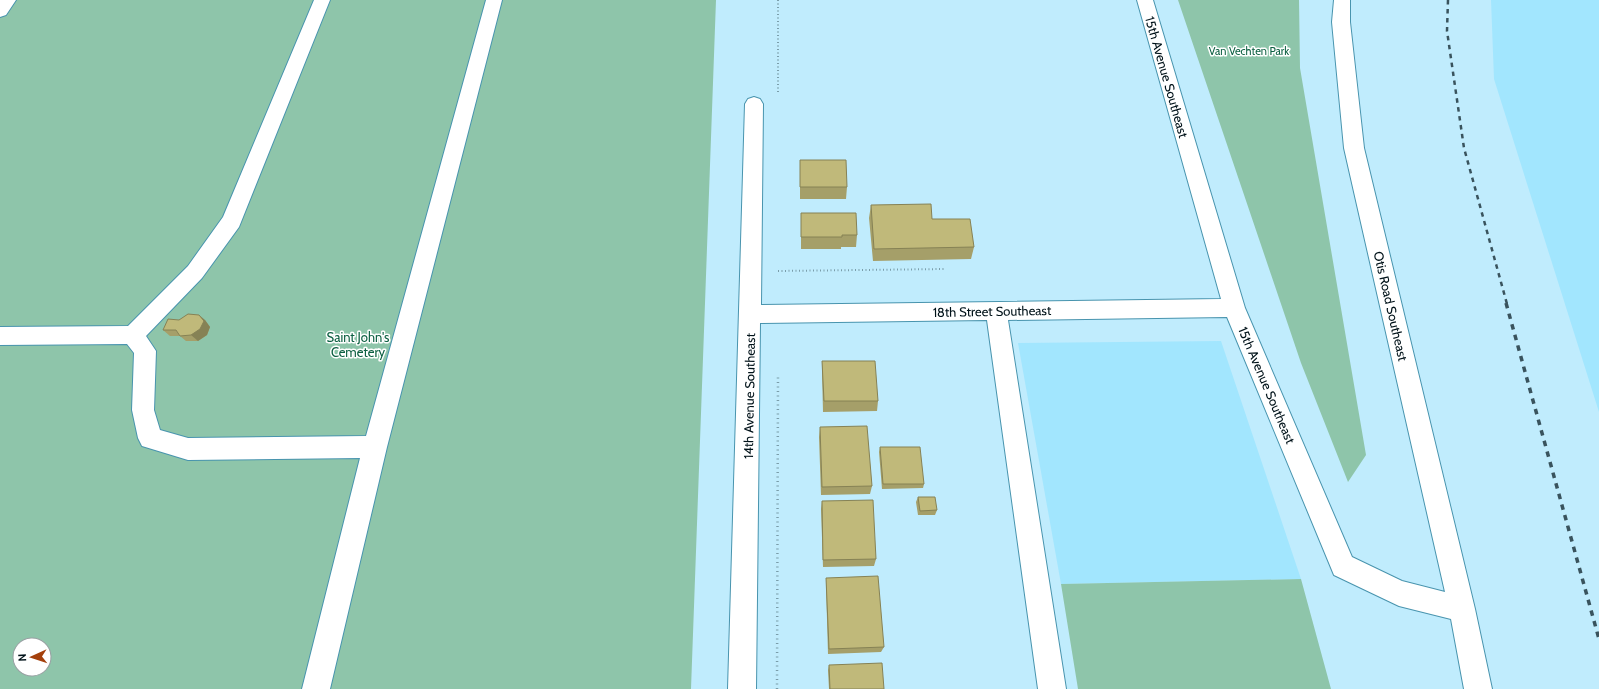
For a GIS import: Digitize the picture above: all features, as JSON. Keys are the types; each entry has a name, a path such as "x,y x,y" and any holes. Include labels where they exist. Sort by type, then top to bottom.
{"street":[{"path":"0,11 8,0"},
{"path":"0,336 133,335 196,272 232,221 322,0"},
{"path":"316,689 375,447 494,0"},
{"name":"15th Avenue Southeast","path":"1145,0 1234,308 1343,566 1399,593 1462,609"},
{"name":"Otis Road Southeast","path":"1342,0 1341,22 1354,148 1462,609"},
{"name":"14th Avenue Southeast","path":"742,689 751,314 754,104"},
{"name":"18th Street Southeast","path":"751,314 1234,308"},
{"path":"996,311 1052,689"},
{"path":"133,335 145,351 143,410 150,438 188,448 375,447"},
{"path":"1462,609 1478,689"}],"path":[{"path":"778,271 945,269"},
{"path":"777,689 778,370"}],"shaded area":[{"path":"1491,0 1599,0 1599,412 1494,79"},
{"path":"1221,341 1301,579 1061,584 1018,343"}],"green space":[{"name":"Saint John's Cemetery","path":"0,0 716,0 691,689 0,689"},
{"name":"Van Vechten Park","path":"1178,0 1299,0 1300,68 1366,455 1348,482 1301,363"},
{"path":"1301,579 1331,689 1078,689 1061,584"}],"building":[{"path":"800,160 846,160 847,187 800,187"},
{"path":"931,204 932,219 970,219 974,247 874,249 871,205"},
{"path":"801,213 856,213 857,235 842,235 842,237 801,237"},
{"path":"188,314 199,315 204,321 200,329 191,335 180,336 176,330 163,330 168,319 179,320"},
{"path":"822,361 875,361 878,401 824,401"},
{"path":"867,426 872,486 822,487 820,427"},
{"path":"880,447 920,447 924,484 883,484"},
{"path":"918,497 935,497 937,510 920,511"},
{"path":"873,500 876,559 823,560 822,501"},
{"path":"878,576 884,647 829,649 826,578"},
{"path":"882,663 884,689 830,689 829,665"}],"railway":[{"path":"1448,0 1447,31 1464,148 1507,304"},
{"path":"1506,303 1599,639"}]}
